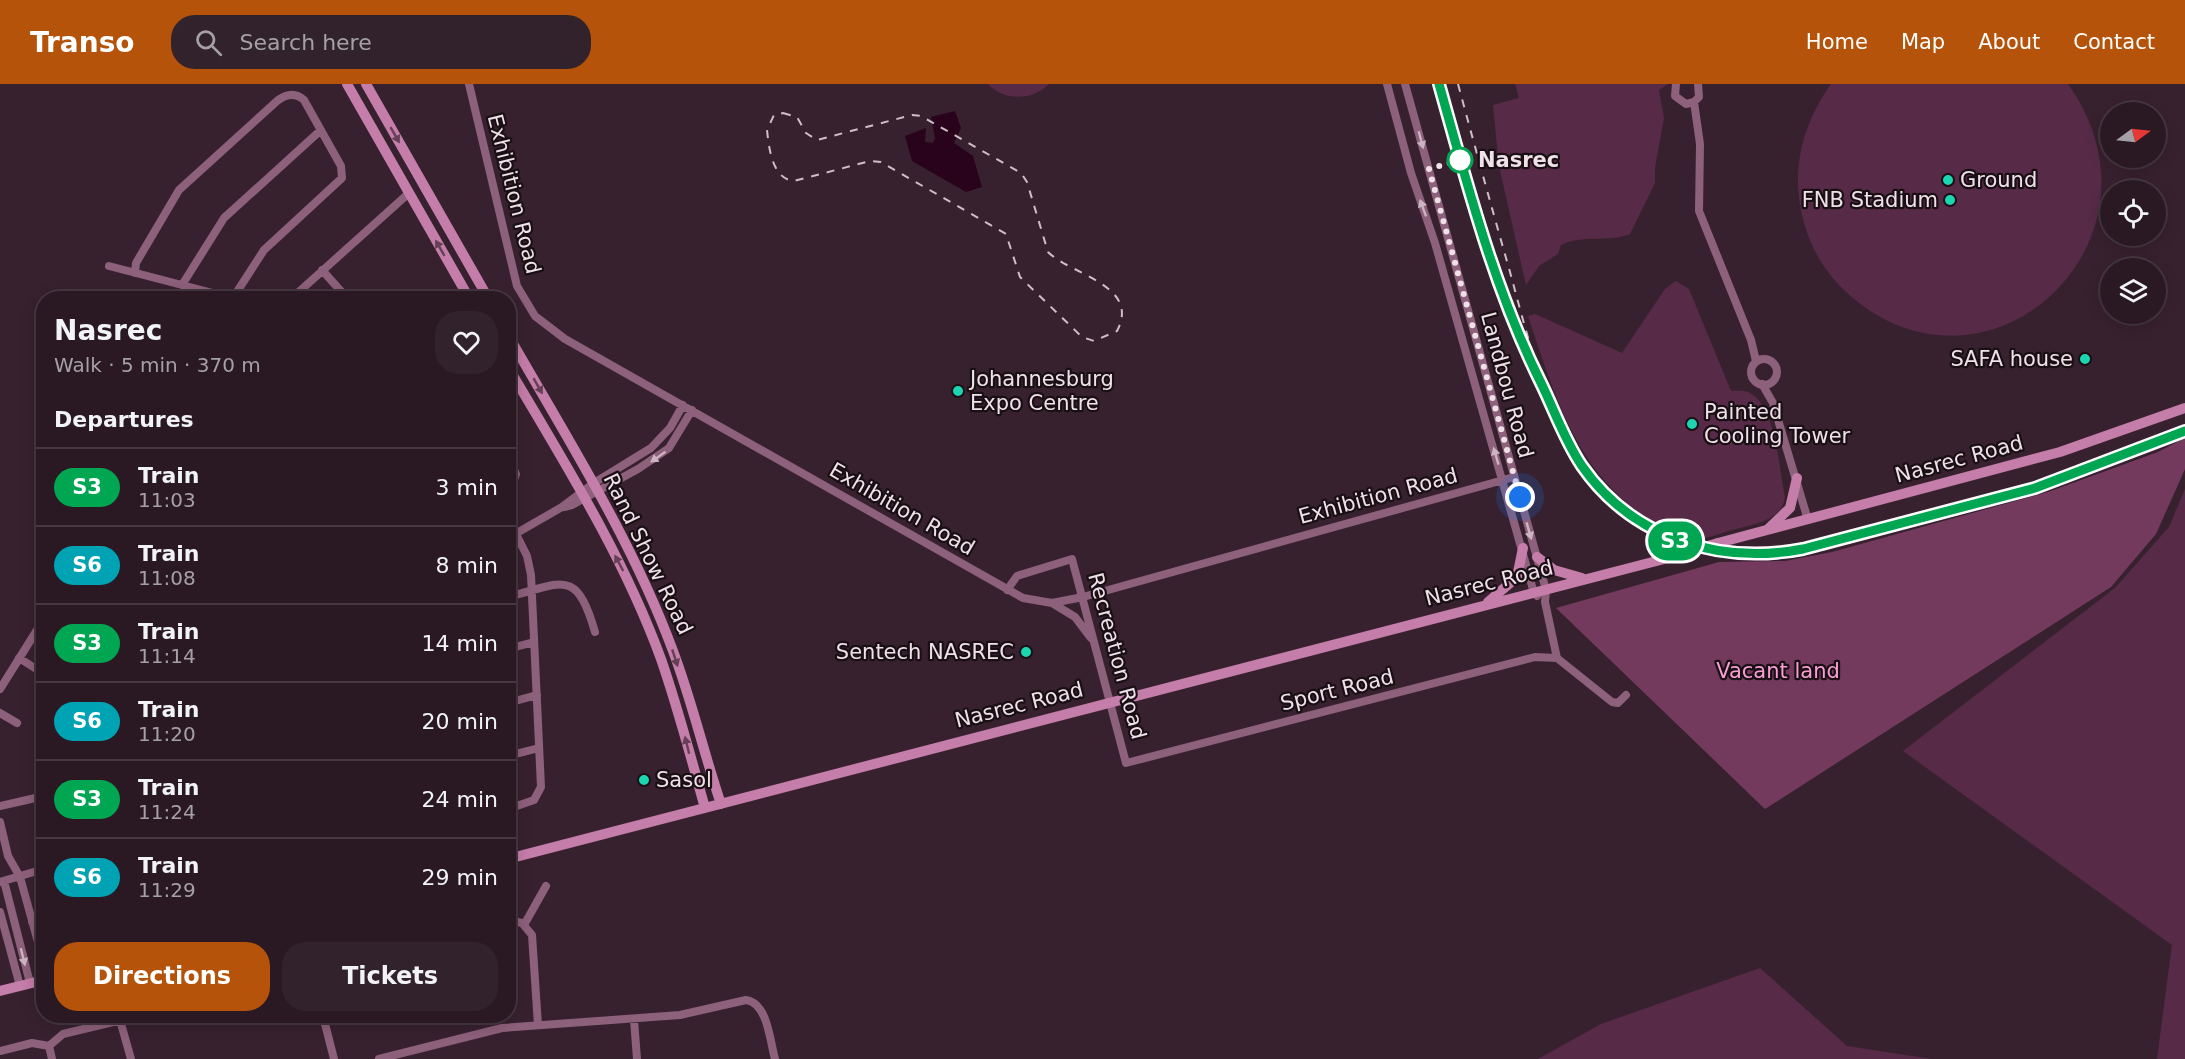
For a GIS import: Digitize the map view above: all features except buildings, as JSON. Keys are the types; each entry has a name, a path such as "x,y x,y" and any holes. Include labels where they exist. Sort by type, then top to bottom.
{"main road":[{"path":"348,84 465,291"},
{"path":"366,84 484,291"},
{"name":"Rand Show Road","path":"516,349 596,487 634,561 673,651 720,801"},
{"name":"Rand Show Road","path":"516,381 583,495 623,571 660,658 704,805"},
{"name":"Nasrec Road","path":"516,852 720,801 784,781 799,782 1668,558 2060,452 2185,408"},
{"path":"1766,531 1790,508 1797,478"},
{"path":"1485,604 1517,577 1523,548"},
{"path":"1537,557 1554,570 1584,578"},
{"name":"Nasrec Road","path":"516,857 704,805"},
{"path":"0,991 36,977"},
{"path":"0,985 36,981"}],"street":[{"name":"Exhibition Road","path":"469,84 514,277 528,307 535,316 565,339 1007,590 1032,601 1052,603 1083,597 1514,477"},
{"name":"Landbou Road","path":"1387,84 1411,173 1436,243 1534,593"},
{"name":"Landbou Road","path":"1405,84 1546,590"},
{"path":"1676,84 1675,96 1686,104 1696,121"},
{"path":"1698,84 1700,93 1694,102 1700,144 1699,211 1760,360"},
{"path":"135,273 136,263 179,190 277,101 290,95 301,98 342,169 342,178 260,254 236,291"},
{"path":"1686,104 1694,102"},
{"path":"182,285 224,218 321,130"},
{"path":"300,291 409,193"},
{"path":"1436,243 1447,237"},
{"path":"1443,270 1454,263"},
{"path":"109,266 205,291"},
{"path":"322,270 341,291"},
{"path":"1762,384 1771,382 1776,376 1776,368 1772,361 1760,360 1751,368 1752,376 1762,384 1773,403"},
{"path":"1771,382 1773,403 1808,520"},
{"path":"516,534 596,487 651,448 670,428 683,405"},
{"path":"596,487 638,470 669,448 692,410"},
{"path":"516,543 530,566 540,792 530,802 516,806"},
{"name":"Recreation Road","path":"1007,590 1017,576 1072,559 1126,763"},
{"path":"516,595 558,584 574,586 585,604 595,632"},
{"path":"1546,590 1545,602 1557,658 1612,702 1618,704 1626,695"},
{"path":"1534,593 1545,602"},
{"path":"1052,603 1075,617 1096,647"},
{"path":"0,689 36,635"},
{"path":"516,647 534,642"},
{"name":"Sport Road","path":"1126,763 1535,657 1557,658"},
{"path":"20,658 36,669"},
{"path":"516,701 537,695"},
{"path":"0,713 16,723"},
{"path":"516,754 539,748"},
{"path":"0,806 36,798"},
{"path":"0,822 8,856 20,877 36,936"},
{"path":"24,982 16,930 2,881 36,872"},
{"path":"524,925 546,886"},
{"path":"0,912 24,982"},
{"path":"32,922 36,921"},
{"path":"516,922 524,925 533,939 538,1025"},
{"path":"6,933 16,930"},
{"path":"379,1059 408,1056 502,1028 694,1013 750,1000 762,1013 775,1059"},
{"path":"634,1019 637,1059"},
{"path":"49,1046 63,1034 108,1023"},
{"path":"121,1023 131,1059"},
{"path":"325,1023 334,1059"},
{"path":"0,1051 32,1043 49,1046"},
{"path":"49,1046 52,1059"}],"shaded area":[{"path":"988,84 1049,84 1035,94 1018,97 1002,94"},
{"path":"1515,84 1668,84 1659,90 1664,118 1655,167 1655,183 1630,234 1622,237 1577,240 1561,245 1558,254 1539,266 1526,285 1499,166 1493,105 1519,98"},
{"name":"FNB Stadium","path":"1831,84 2068,84 2096,142 2100,201 2086,249 2056,291 2014,321 1964,335 1911,330 1858,302 1826,270 1810,240 1801,210 1798,191 1800,154 1820,101"},
{"path":"955,111 961,128 954,143 973,156 982,187 966,192 912,161 905,136 926,128 925,142 933,143 935,138 931,117"},
{"path":"1676,281 1689,289 1731,391 1750,393 1759,400 1766,411 1775,440 1785,497 1779,511 1767,520 1695,539 1675,535 1628,504 1606,482 1588,458 1559,404 1528,316 1535,314 1622,353 1665,289"},
{"path":"2185,489 2185,1059 2157,1059 2172,945 1903,751 2115,588 2169,527"},
{"path":"1760,968 1847,1046 1932,1059 1538,1059 1601,1024"}],"green space":[{"name":"Vacant land","path":"2185,438 2185,469 2156,534 2111,587 1765,809 1556,608 1719,562 1785,561 1832,552 2048,492 2158,452"}],"railway":[{"path":"1439,84 1483,243 1521,341"},
{"path":"1458,84 1521,314 1549,399 1567,439 1590,475 1619,506 1655,530 1699,546 1725,551 1764,554 1802,549 2035,488 2185,431"},
{"path":"783,113 797,117 806,133 817,140 912,115 921,116 1021,173 1027,182 1048,252 1112,292 1120,302 1122,315 1117,331 1094,341 1082,337 1020,277 1006,234 881,162 870,161 794,181 787,179 776,169 773,162 767,130 774,115 783,113"}],"train":[{"name":"S3","path":"1439,84 1483,243 1528,357 1564,435 1583,467 1611,499 1632,516 1676,541 1739,554 1759,555 1803,549 2035,488 2070,477 2185,431"}],"place":[{"name":"Nasrec","path":"1460,160"},
{"name":"Ground","path":"1948,180"},
{"name":"FNB Stadium","path":"1950,200"},
{"name":"SAFA house","path":"2085,359"},
{"name":"Johannesburg Expo Centre","path":"958,391"},
{"name":"Painted Cooling Tower","path":"1692,424"},
{"name":"Sentech NASREC","path":"1026,652"},
{"name":"Sasol","path":"644,780"}],"route":[{"path":"1460,160 1429,169 1520,497"}]}
